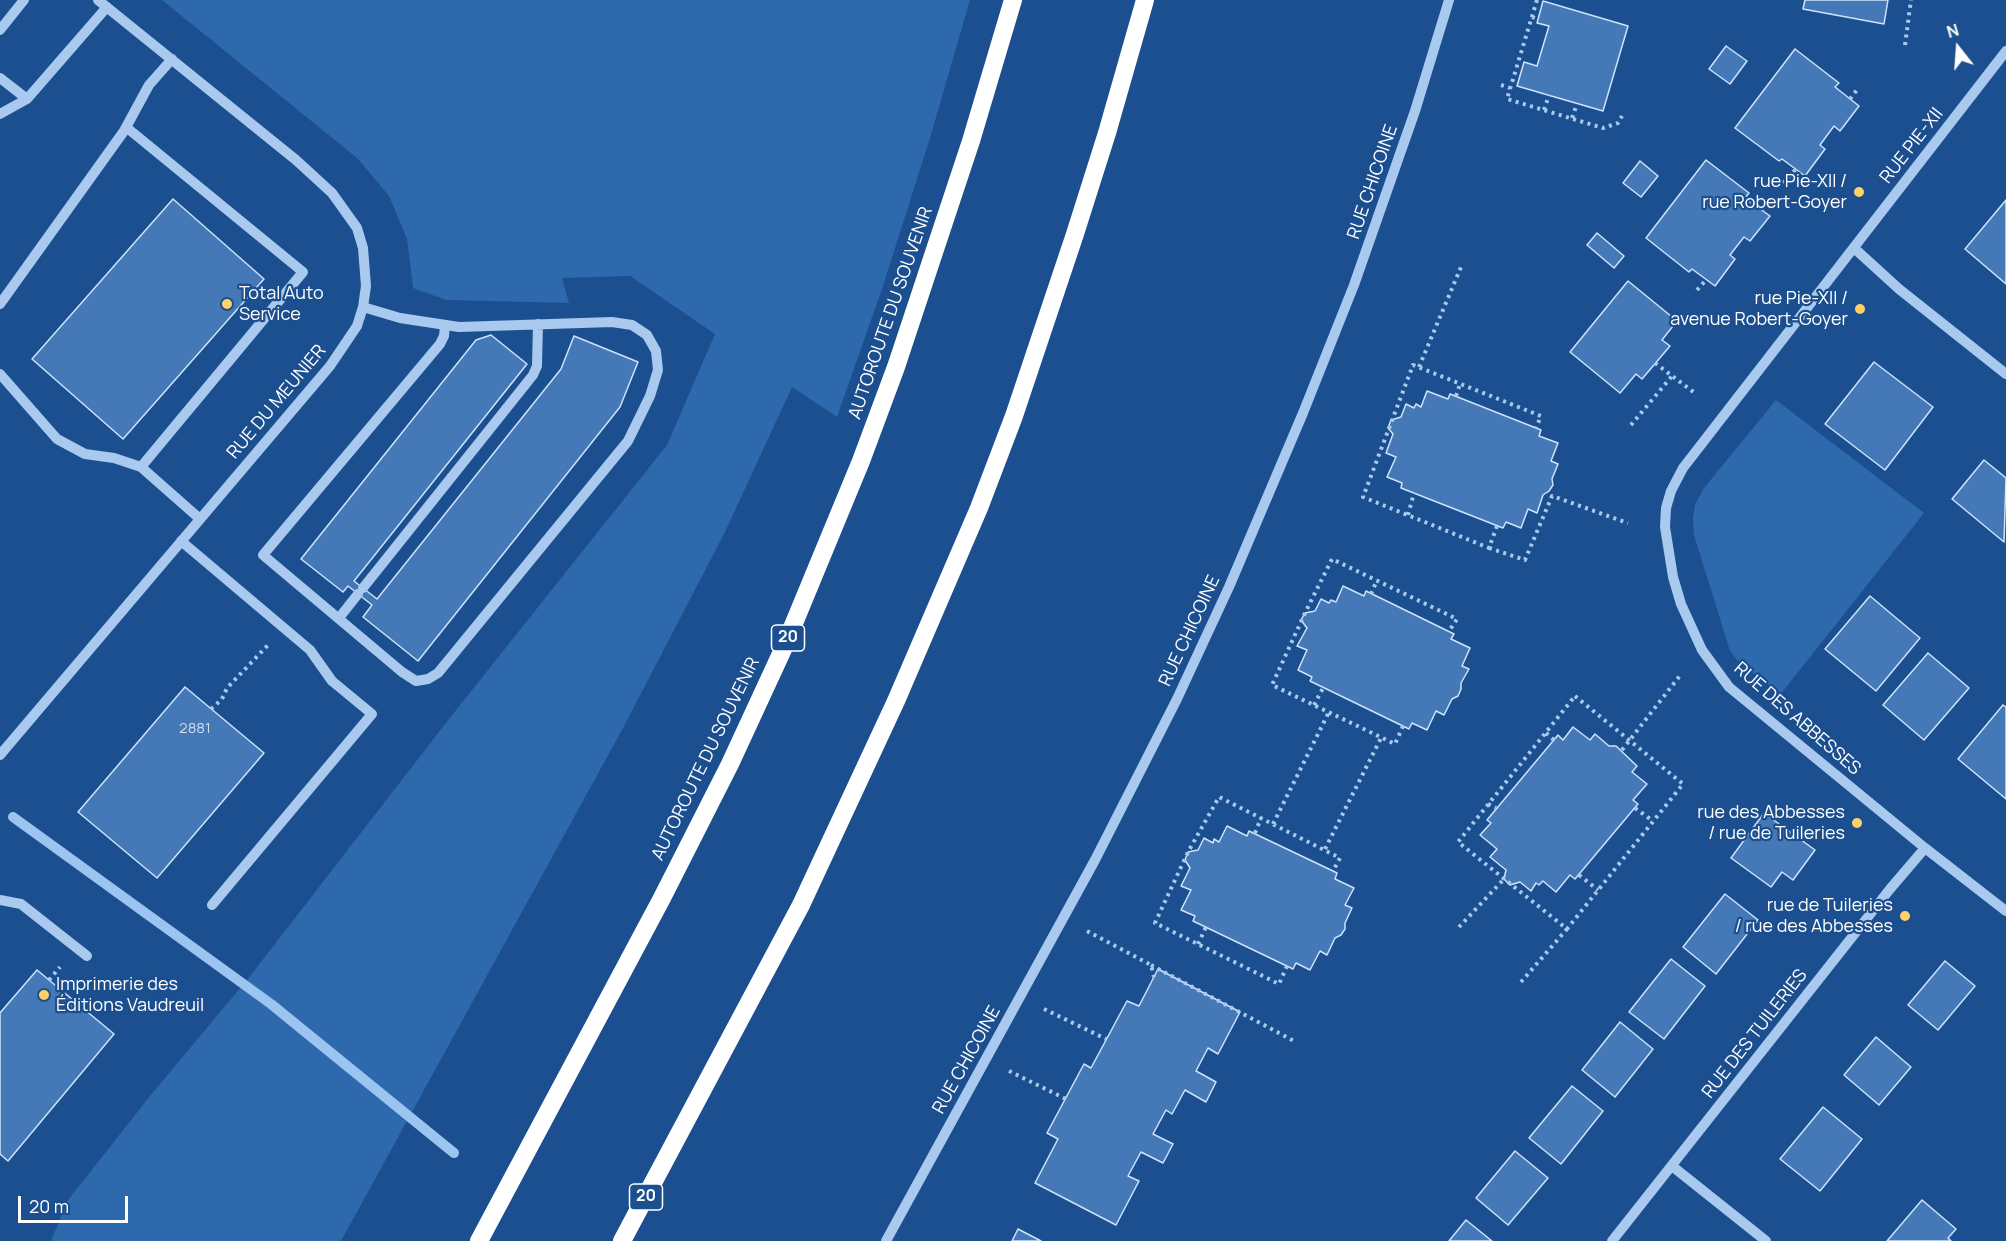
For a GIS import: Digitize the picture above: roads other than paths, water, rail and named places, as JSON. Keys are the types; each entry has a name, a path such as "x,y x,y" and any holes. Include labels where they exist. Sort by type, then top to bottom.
{"highway":[{"name":"AUTOROUTE DU SOUVENIR","path":"479,1241 662,898 730,764 785,645 857,471 896,367 950,207 1012,0"},
{"name":"20","path":"621,1241 801,905 891,712 970,529 1014,416 1075,234 1107,134 1145,0"}],"street":[{"path":"0,30 24,0"},
{"name":"RUE CHICOINE","path":"886,1241 1095,860 1177,699 1229,587 1303,413 1354,285 1415,111 1449,0"},
{"path":"0,114 27,99 102,4"},
{"name":"RUE DU MEUNIER","path":"0,755 330,366 357,326 366,286 363,248 357,228 346,210 315,176 102,4"},
{"name":"RUE PIE-XII","path":"1671,491 1683,468 2006,51"},
{"path":"0,304 126,127 149,85 172,59"},
{"path":"0,78 27,99"},
{"path":"126,127 303,272 141,467"},
{"path":"1854,248 1899,289 2006,374"},
{"path":"363,307 400,318 459,327 612,322 632,325 647,335 656,351 658,370 650,396 628,441 438,673 428,679 417,681 402,672 263,555 440,344 445,326"},
{"path":"339,618 533,375 537,366 538,324"},
{"path":"0,374 57,439 85,454 114,458 141,467 200,519"},
{"name":"RUE DES ABBESSES","path":"1671,491 1666,508 1665,527 1673,577 1692,631 1714,669 1744,701 2006,912"},
{"path":"181,541 310,650 332,681 372,714 212,905"},
{"name":"RUE DES TUILERIES","path":"1612,1241 1890,889 1925,848"},
{"path":"0,900 21,904 87,956"},
{"path":"1672,1166 1766,1241"}],"waterway":[{"path":"13,817 271,1004 454,1153"}],"place":[{"name":"rue Pie-XII / rue Robert-Goyer","path":"1859,192"},
{"name":"Total Auto Service","path":"227,304"},
{"name":"rue Pie-XII / avenue Robert-Goyer","path":"1860,309"},
{"name":"rue des Abbesses / rue de Tuileries","path":"1857,823"},
{"name":"rue de Tuileries / rue des Abbesses","path":"1905,916"},
{"name":"Imprimerie des Éditions Vaudreuil","path":"44,995"}]}
